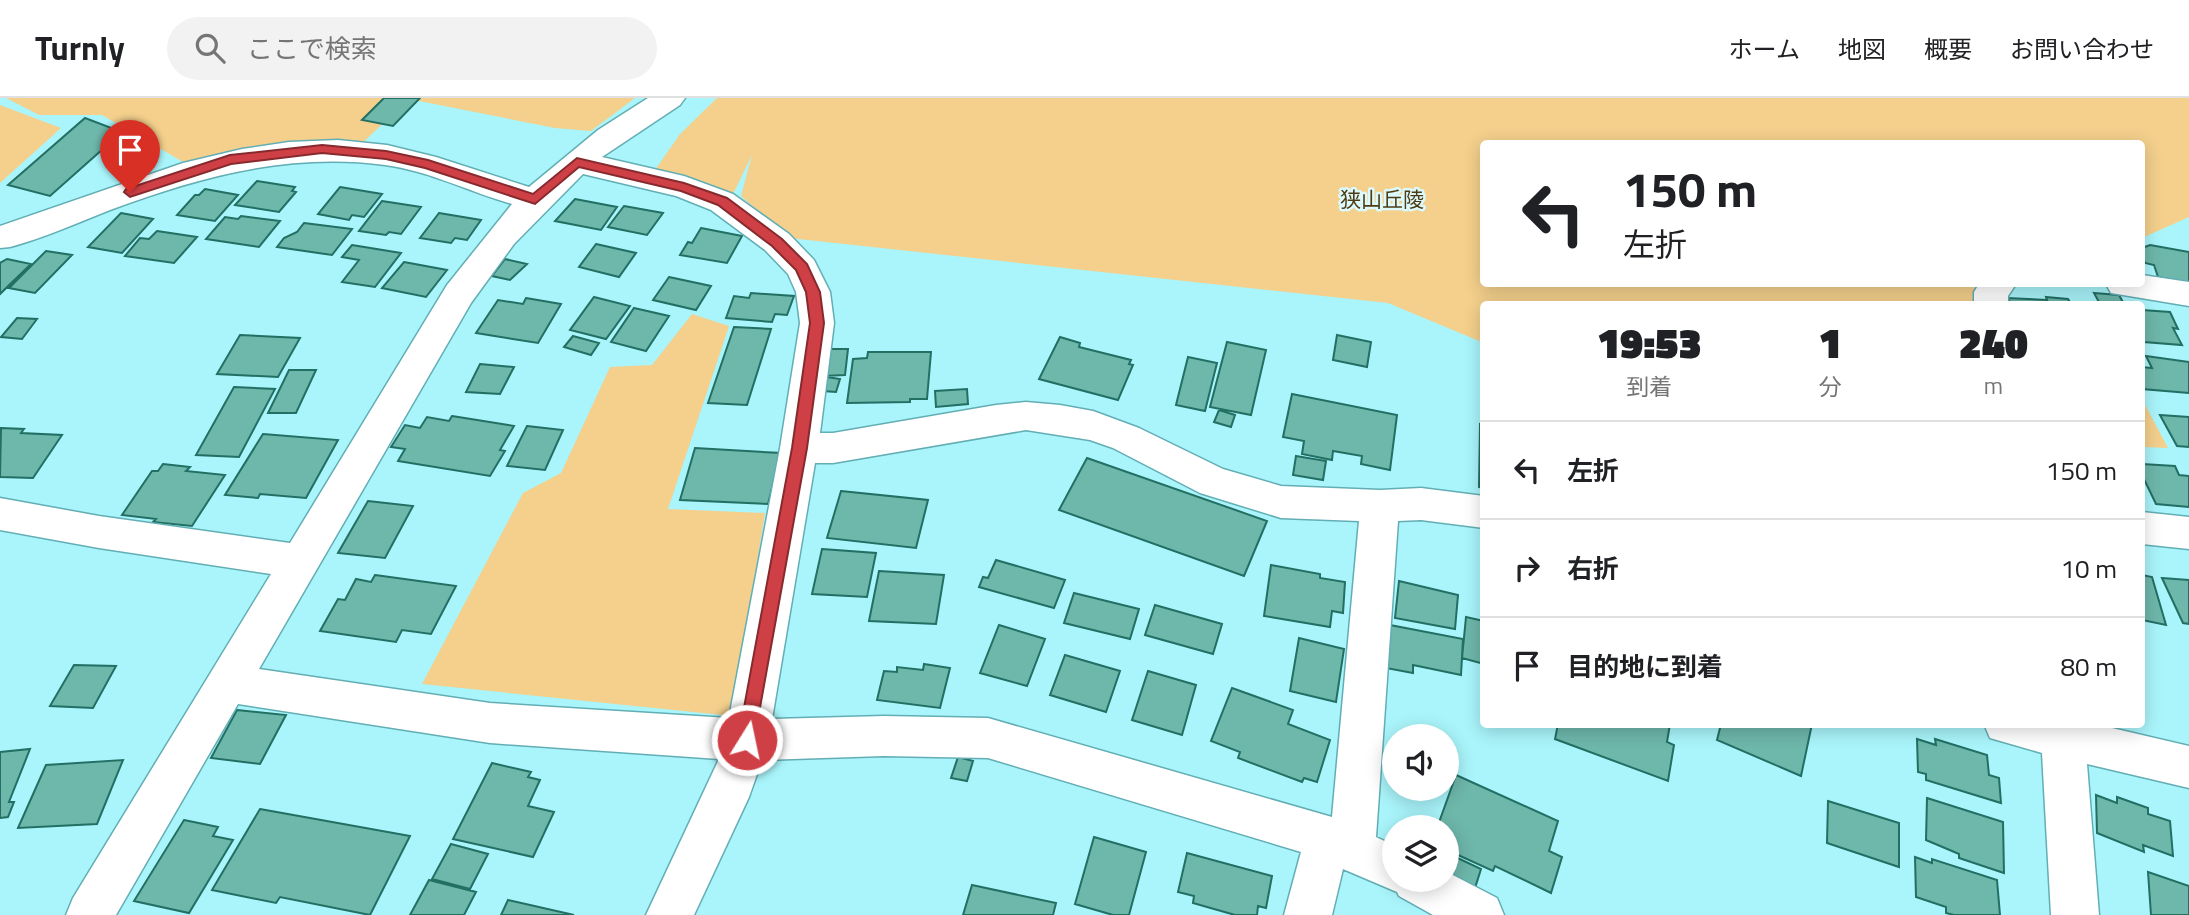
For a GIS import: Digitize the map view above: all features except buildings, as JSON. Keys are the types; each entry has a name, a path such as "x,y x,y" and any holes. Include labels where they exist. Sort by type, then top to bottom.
{"street":[{"path":"90,915 459,294 494,244 535,200 598,144 670,98"},
{"path":"5,237 178,175 230,160 322,149 386,155 428,164 535,200"},
{"path":"577,162 684,187 722,202 777,242 802,268 813,292 817,323 799,448 747,740 733,782 670,915"},
{"path":"2144,287 2179,292 2189,324"},
{"path":"799,448 833,448 996,419 1026,416 1060,419 1093,426 1126,438 1213,482 1281,502 1380,506 1421,504 1480,511"},
{"path":"1308,915 1340,843 1380,506"},
{"path":"0,514 99,532 300,561"},
{"path":"2145,528 2189,533"},
{"path":"226,683 490,723 747,740 884,736 988,738 1340,843 1382,864"},
{"path":"2023,728 2063,737 2107,736 2189,767"},
{"path":"2063,737 2075,915"},
{"path":"1436,892 1474,913"}],"green space":[{"path":"6,98 635,98 591,131 555,128 409,99 356,149 197,170 102,115 39,115"},
{"name":"狭山丘陵","path":"717,98 2189,98 2189,217 2145,237 2145,140 1480,140 1480,287 1974,287 1979,301 1480,301 1480,341 1388,303 789,238 741,196 752,155 733,194 690,177 655,170 680,134"},
{"path":"0,105 61,128 0,183"},
{"path":"692,314 729,326 668,509 765,513 732,716 422,684 523,493 561,473 610,367 652,365"},
{"path":"2145,405 2168,448 2145,447"}],"route":[{"path":"130,192 230,160 322,149 386,155 428,164 498,190 535,200 577,162 684,187 722,202 777,242 802,268 813,292 817,323 799,448 747,740"}]}
